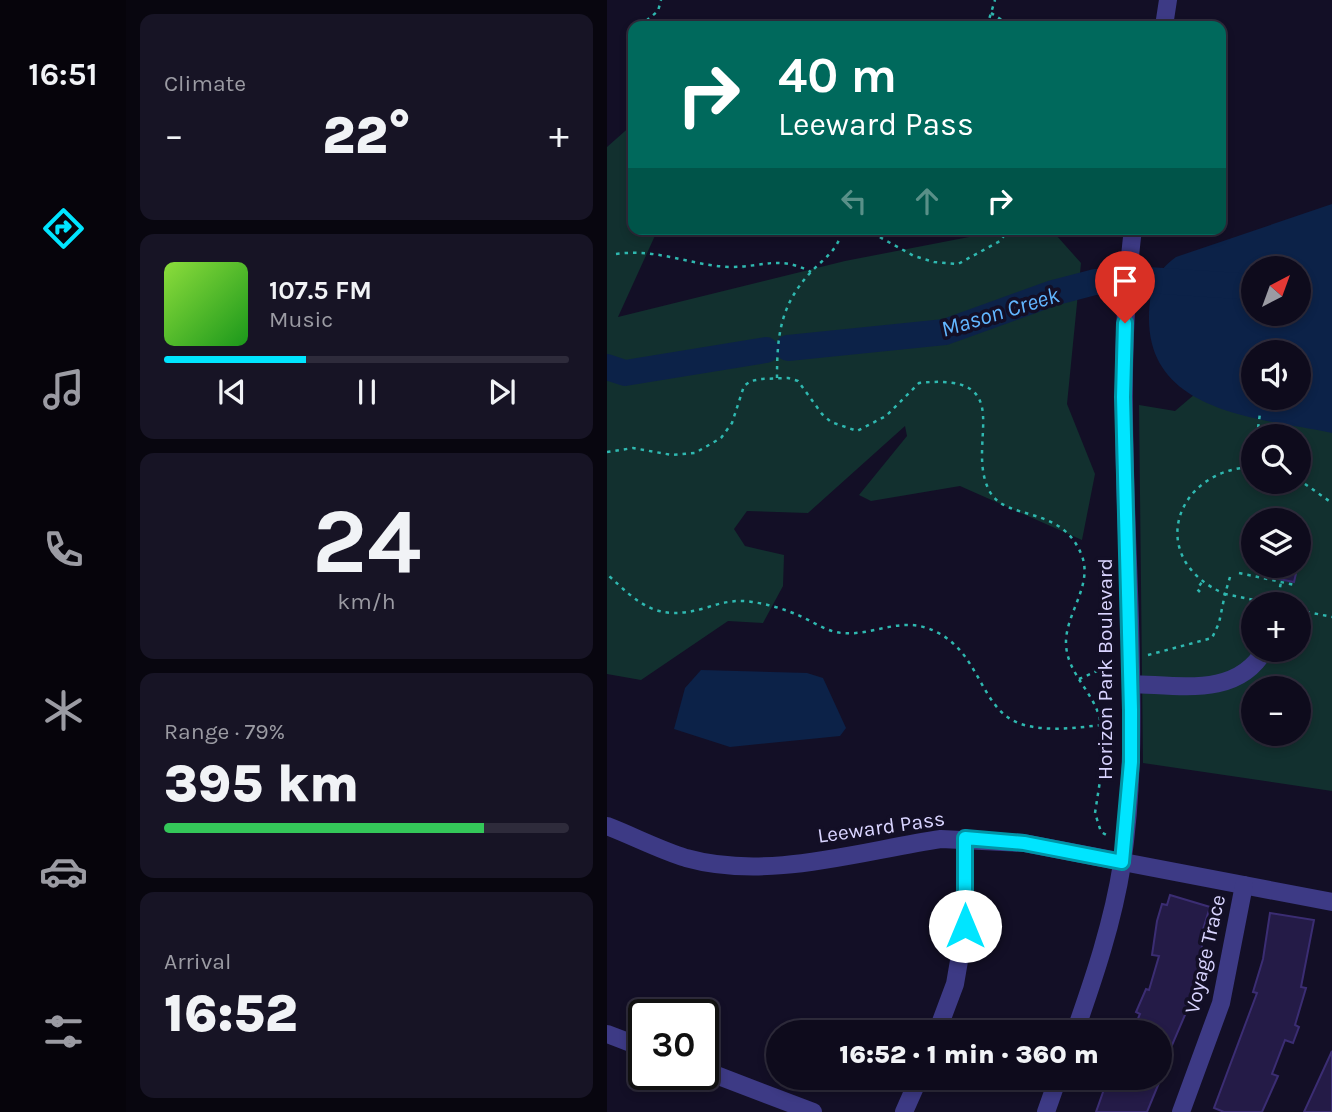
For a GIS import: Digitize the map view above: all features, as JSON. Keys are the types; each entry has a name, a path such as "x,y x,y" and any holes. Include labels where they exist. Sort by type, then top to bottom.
{"street":[{"path":"1165,21 1168,0"},
{"name":"Horizon Park Boulevard","path":"1079,1020 1109,923 1122,862 1131,762 1123,397 1126,299 1132,235"},
{"path":"1131,684 1213,685 1240,678 1258,662"},
{"name":"Leeward Pass","path":"607,826 686,858 727,866 778,865 941,839 965,838 1024,843 1332,902"},
{"path":"942,1020 955,984 965,926 965,838"},
{"name":"Voyage Trace","path":"1181,1112 1221,1003 1243,885"},
{"path":"607,1034 628,1042"},
{"path":"719,1076 813,1112"},
{"path":"904,1112 914,1090"},
{"path":"1046,1112 1054,1090"}],"path":[{"path":"646,21 658,11 661,0"},
{"path":"989,21 995,0"},
{"path":"991,13 1003,21"},
{"path":"777,378 776,338 781,321 811,272 838,244 840,235"},
{"path":"876,235 914,256 934,262 958,264 1000,241 1004,235"},
{"path":"616,254 632,252 675,256 731,267 779,261 811,272"},
{"path":"607,452 633,448 672,455 695,453 721,438 728,430 746,383 777,378 798,381 831,422 857,431 886,416 919,383 958,383 974,395 985,417 981,461 991,493 1002,503 1056,523 1073,539 1083,558 1084,577 1065,642 1068,659 1078,679 1096,703 1101,725 1102,768 1095,813 1098,826 1110,837"},
{"path":"1259,424 1260,413"},
{"path":"1241,467 1215,476 1195,491 1182,509 1178,550 1184,565 1202,582 1225,594 1241,597"},
{"path":"1311,488 1332,503"},
{"path":"1239,573 1295,585"},
{"path":"607,574 632,599 663,613 700,609 739,600 795,614 838,633 856,633 896,625 926,627 945,636 960,648 992,702 1015,721 1048,729 1101,725"},
{"path":"1138,658 1212,638 1219,623 1230,577"},
{"path":"1200,592 1197,589 1202,582"},
{"path":"1278,592 1281,582"},
{"path":"1311,613 1332,617"},
{"path":"1078,679 1100,667 1120,662"}],"green space":[{"path":"628,128 628,235 655,235 618,317 845,261 979,235 1056,235 1081,263 1067,404 1095,474 1082,540 960,486 871,501 859,495 907,436 905,426 808,513 747,511 734,529 745,546 784,555 783,586 763,623 728,621 641,680 607,674 607,147"},
{"path":"1208,383 1241,393 1241,410 1311,410 1311,395 1332,394 1332,791 1143,763 1139,405 1175,411"}],"water":[{"path":"1332,204 1332,433 1311,429 1311,424 1284,424 1213,406 1187,392 1167,374 1153,349 1149,316 1155,282 1176,257"},
{"path":"701,670 807,673 823,678 846,728 840,736 730,747 674,729 685,688"}],"building":[{"path":"1274,578 1295,578 1294,582"},
{"path":"1170,895 1210,907 1200,939 1203,939 1198,975 1191,1001 1172,1045 1172,1020 1137,1020 1140,1014 1136,1012 1146,989 1149,990 1159,956 1152,955 1157,921 1162,904 1167,905"},
{"path":"1270,913 1314,920 1301,987 1306,988 1295,1025 1299,1027 1293,1043 1285,1040 1272,1074 1278,1076 1262,1112 1224,1112 1214,1108 1257,993 1253,992 1263,959"},
{"path":"1332,1051 1332,1112 1304,1112"},
{"path":"1104,1090 1156,1090 1147,1112 1096,1112"}],"waterway":[{"name":"Mason Creek","path":"788,348 945,332 1053,293 1095,282 1148,280 1241,286"},
{"name":"Mason Creek","path":"607,367 625,373 766,350"}],"route":[{"path":"965,926 965,838 1024,843 1122,862 1131,762 1123,397 1125,323"}]}
